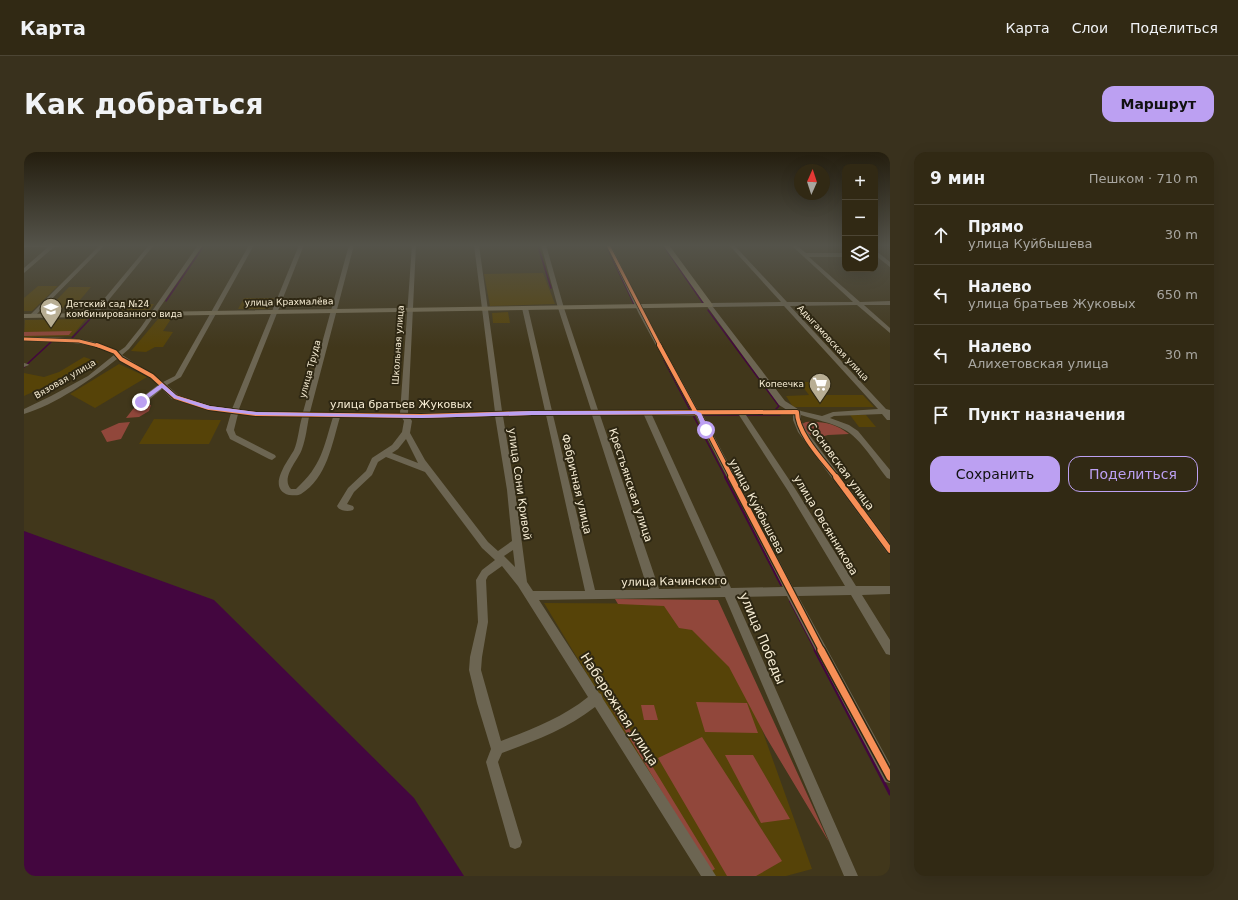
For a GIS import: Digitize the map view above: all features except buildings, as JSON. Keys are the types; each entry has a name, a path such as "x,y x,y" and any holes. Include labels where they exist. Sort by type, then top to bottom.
{"main road":[{"path":"690,279 709,305"},
{"name":"улица Крахмалёва","path":"24,316 709,305"}],"street":[{"path":"32,316 69,279"},
{"path":"96,312 124,279"},
{"name":"Вязовая улица","path":"24,412 71,388 118,356 134,340 177,279"},
{"path":"141,402 162,385 178,377 234,279"},
{"path":"272,457 233,437 230,430 235,411 288,279"},
{"name":"улица Труда","path":"337,415 323,462 312,479 298,492 289,492 284,487 283,482 288,465 298,450 304,430 306,415 343,279"},
{"name":"Школьная улица","path":"406,433 406,357 412,279"},
{"name":"улица Сони Кривой","path":"481,279 518,542 522,583"},
{"name":"Крестьянская улица","path":"553,279 655,594"},
{"name":"улица Куйбышева","path":"625,279 696,413 699,414 790,591 890,777"},
{"name":"Адыгамовская улица","path":"761,279 784,305 887,411 890,418"},
{"path":"830,279 890,331"},
{"name":"улица Крахмалёва","path":"709,305 890,303"},
{"path":"709,305 785,406 797,412 825,418 842,424 855,433 890,476"},
{"name":"Фабричная улица","path":"525,308 591,595"},
{"name":"улица братьев Жуковых","path":"24,339 79,341 115,352 121,360 152,376 175,397 209,408 256,414 393,415 406,418 597,413 797,412"},
{"path":"825,418 833,414 887,411"},
{"name":"улица Овсянникова","path":"741,412 791,489 852,591 890,650"},
{"name":"Сосновская улица","path":"797,412 797,420 801,430 890,550"},
{"name":"улица Победы","path":"647,413 728,592 850,876"},
{"path":"350,508 341,506 351,490 369,473 375,460 395,447 406,433 417,452 420,462 428,470"},
{"path":"385,453 428,470"},
{"name":"Набережная улица","path":"428,470 485,545 510,567 522,583 597,698 709,876"},
{"path":"515,842 492,762 497,749 475,670 483,622 481,580 499,558 518,542"},
{"name":"улица Качинского","path":"530,596 890,590"},
{"path":"497,749 546,730 578,713 597,698"}],"shaded area":[{"path":"485,279 545,279 555,304 490,306"},
{"path":"38,286 58,286 32,311 24,311 24,298"},
{"path":"69,287 91,287 80,300 70,300 60,311 45,312"},
{"path":"244,298 274,298 269,309 238,309"},
{"path":"142,299 139,304 154,304 150,310 120,311 129,300"},
{"path":"508,312 510,323 493,323 492,313"},
{"name":"Детский сад №24 комбинированного вида","path":"86,319 72,336 24,337 25,320"},
{"path":"158,319 171,319 163,331 173,332 163,347 155,347 146,352 131,351"},
{"path":"72,331 69,335 24,336 24,332"},
{"path":"84,357 99,362 24,396 24,373 44,377 59,372"},
{"path":"119,364 147,377 95,408 70,394"},
{"path":"799,382 812,382 822,395 863,395 874,407 793,407 786,396 809,395"},
{"path":"139,405 151,405 149,411 139,417 126,418 133,409"},
{"path":"850,415 866,415 876,427 859,427"},
{"path":"154,419 221,420 209,444 139,444"},
{"path":"130,422 121,439 107,442 101,431 119,423"},
{"path":"806,422 829,424 849,434 828,435 817,438 805,432 802,424"},
{"path":"24,531 214,600 414,798 464,876 24,876"},
{"path":"615,599 718,600 829,842 766,737 729,667 692,630 679,628 664,606 618,604"},
{"path":"544,603 717,604 812,869 786,876 709,876"},
{"path":"613,702 715,869 710,872 609,704"},
{"path":"696,702 747,703 758,733 705,732"},
{"path":"641,705 654,705 658,720 644,720"},
{"path":"702,737 782,861 756,876 727,876 658,758"},
{"path":"725,755 753,755 790,819 761,823"}],"waterway":[{"path":"166,301 181,279"},
{"path":"548,279 551,288"},
{"path":"622,279 634,304"},
{"path":"686,279 703,303"},
{"path":"708,310 779,406 776,409"},
{"path":"72,338 90,319"},
{"path":"24,367 51,342"},
{"path":"664,360 690,410"},
{"path":"695,415 693,415 726,478"},
{"path":"701,415 780,415"},
{"path":"725,477 781,585"},
{"path":"790,601 816,651"},
{"path":"815,650 890,794"}],"cycle path":[{"path":"625,279 642,314 696,413 699,414 790,591 890,777"},
{"path":"24,339 79,341 90,343 115,352 121,359 152,376 175,397 209,408 256,414 421,416 532,413 797,412 797,420 801,430 890,550"}],"place":[{"name":"Детский сад №24 комбинированного вида","path":"51,328"},
{"name":"Копеечка","path":"820,404"}],"route":[{"path":"141,402 162,385 175,397 209,408 256,414 421,416 532,413 696,413 699,414 706,430"}]}
